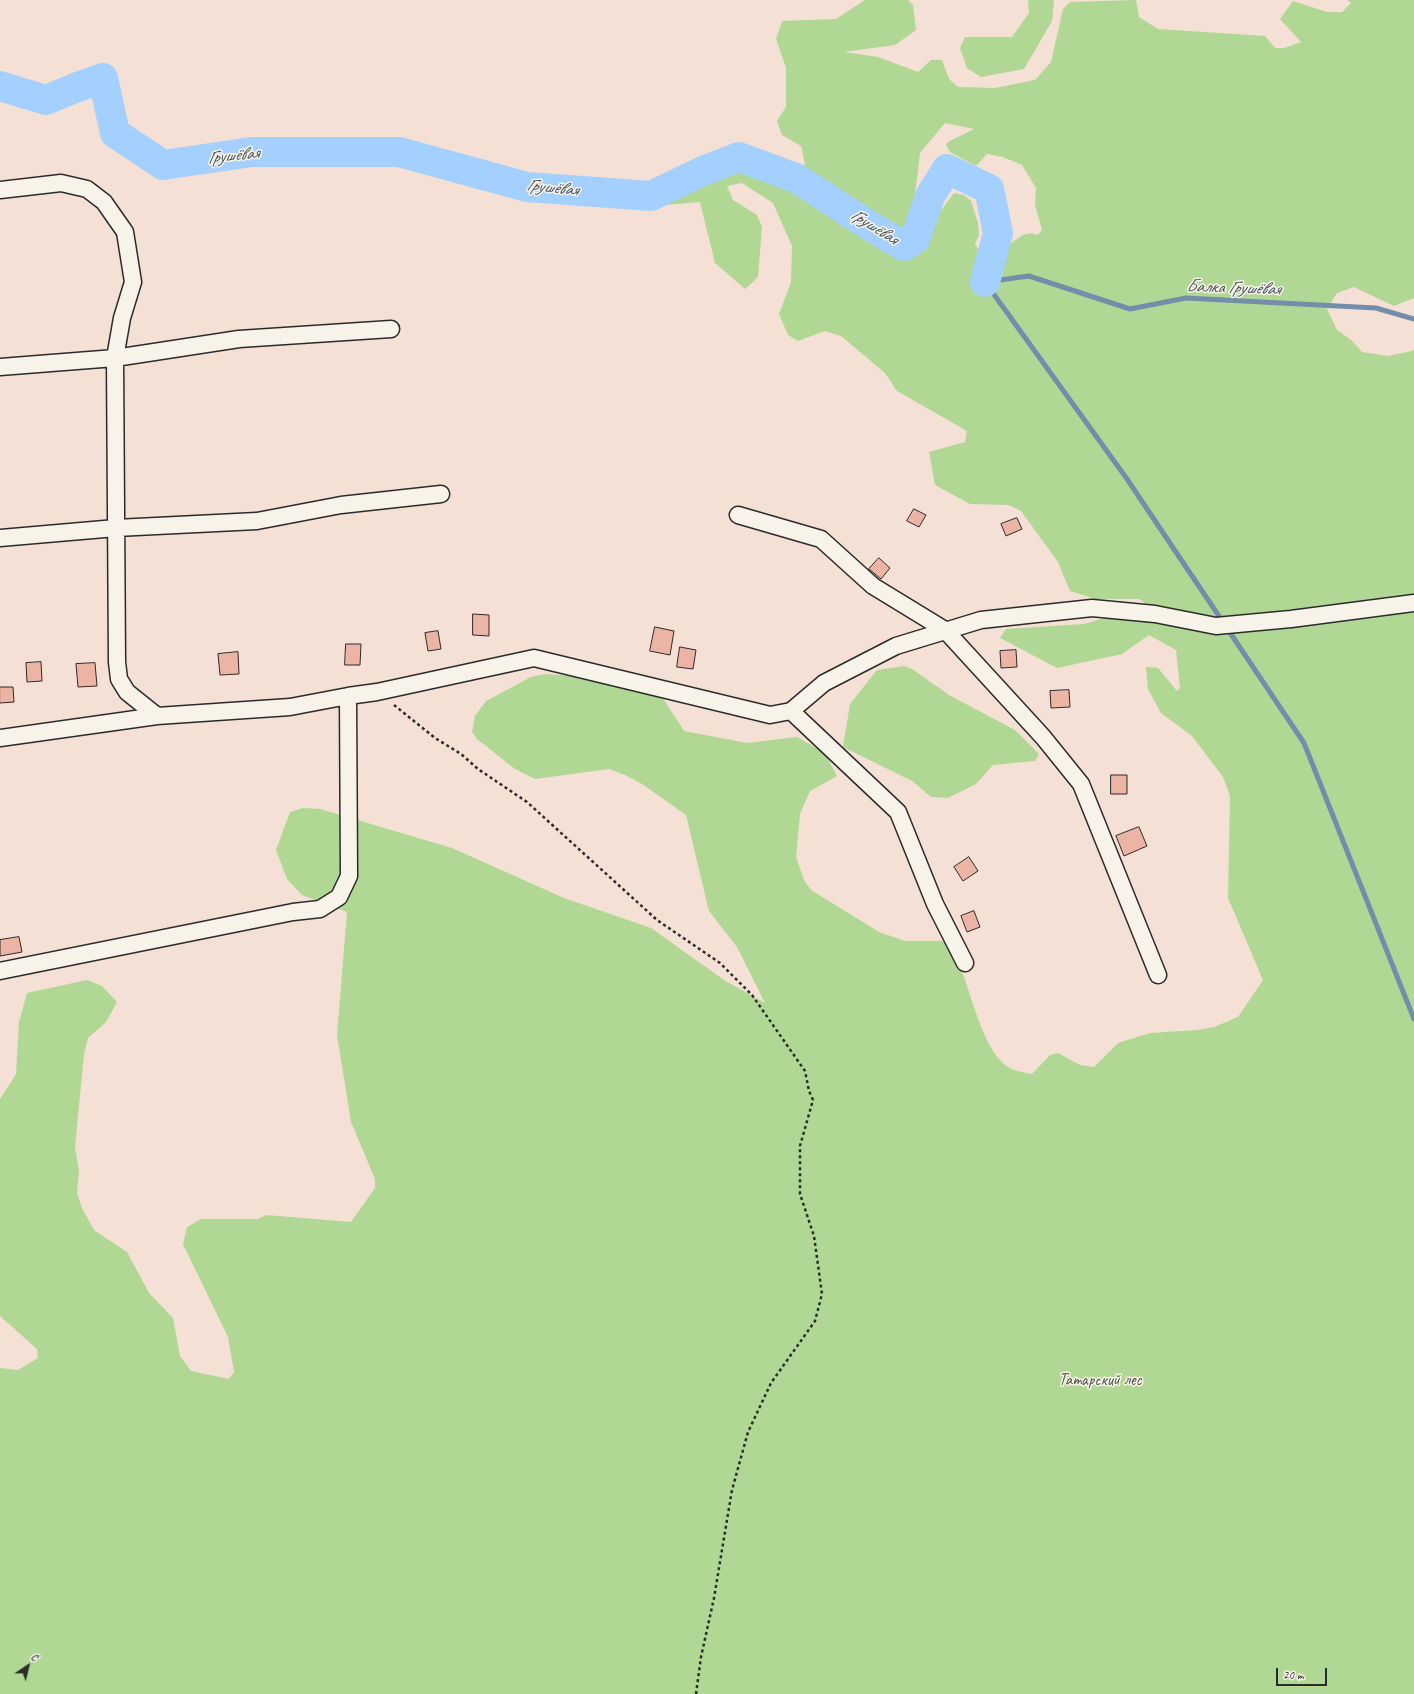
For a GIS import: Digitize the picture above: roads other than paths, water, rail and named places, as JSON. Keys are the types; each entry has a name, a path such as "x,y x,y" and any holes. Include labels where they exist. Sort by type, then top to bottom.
{"street":[{"path":"0,190 62,183 86,189 104,202 125,232 133,282 122,318 115,358 117,662 119,679 127,692 157,716"},
{"path":"0,367 115,358 239,339 390,329"},
{"path":"0,538 116,528 257,521 341,504 441,494"},
{"path":"738,516 821,539 873,586 945,630 1044,737 1081,784 1158,974"},
{"path":"0,738 157,716 290,708 348,696 378,692 534,658 770,715 792,711 824,683 896,646 981,620 1092,608 1155,614 1216,626 1291,619 1414,603"},
{"path":"0,971 293,912 320,909 339,897 348,876 348,696"},
{"path":"792,711 898,812 935,904 965,963"}],"waterway":[{"name":"Грушёвая","path":"0,86 46,100 103,78 115,133 163,165 252,152 399,152 527,187 651,196 703,171 739,157 796,178 904,246 915,239 930,196 947,169 989,189 998,233 985,282"},
{"name":"Балка Грушёвая","path":"1414,319 1376,308 1186,298 1130,309 1029,276 985,282 1127,479 1304,743 1414,1019"}],"park label":[{"name":"Татарский лес","path":"1100,1381"}]}
